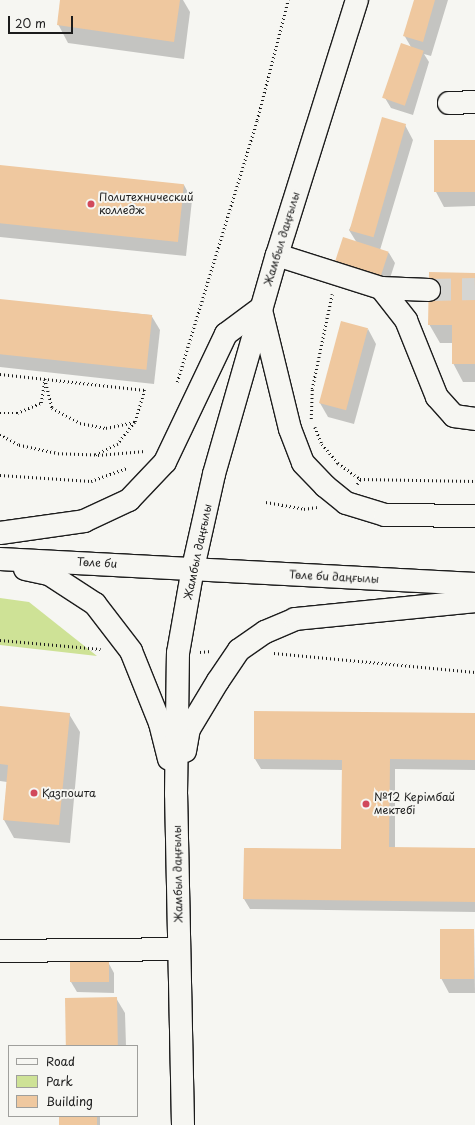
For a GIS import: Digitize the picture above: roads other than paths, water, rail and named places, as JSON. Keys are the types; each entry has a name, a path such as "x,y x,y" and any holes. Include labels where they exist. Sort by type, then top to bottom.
{"main road":[{"name":"Жамбыл даңғылы","path":"183,1125 176,794 178,653 193,568 214,474 261,308 357,0"},
{"path":"449,103 475,102"},
{"path":"277,255 381,288 429,290"},
{"path":"381,288 406,320 437,397 454,416 475,419"},
{"path":"0,533 84,521 129,500 166,462 226,334 261,308 290,429 303,463 324,486 346,503 385,515 475,516"},
{"name":"Төле би","path":"0,559 193,568"},
{"path":"0,565 49,574 95,604 131,651 160,723 176,794"},
{"name":"Төле би даңғылы","path":"193,568 475,584"},
{"path":"176,794 190,729 239,650 265,632 295,618 475,601"},
{"path":"0,951 179,949"}],"tunnel":[{"path":"429,290 475,289"}],"place":[{"name":"Политехнический колледж","path":"91,204"},
{"name":"Қазпошта","path":"34,793"},
{"name":"№12 Керімбай мектебі","path":"366,804"}]}
